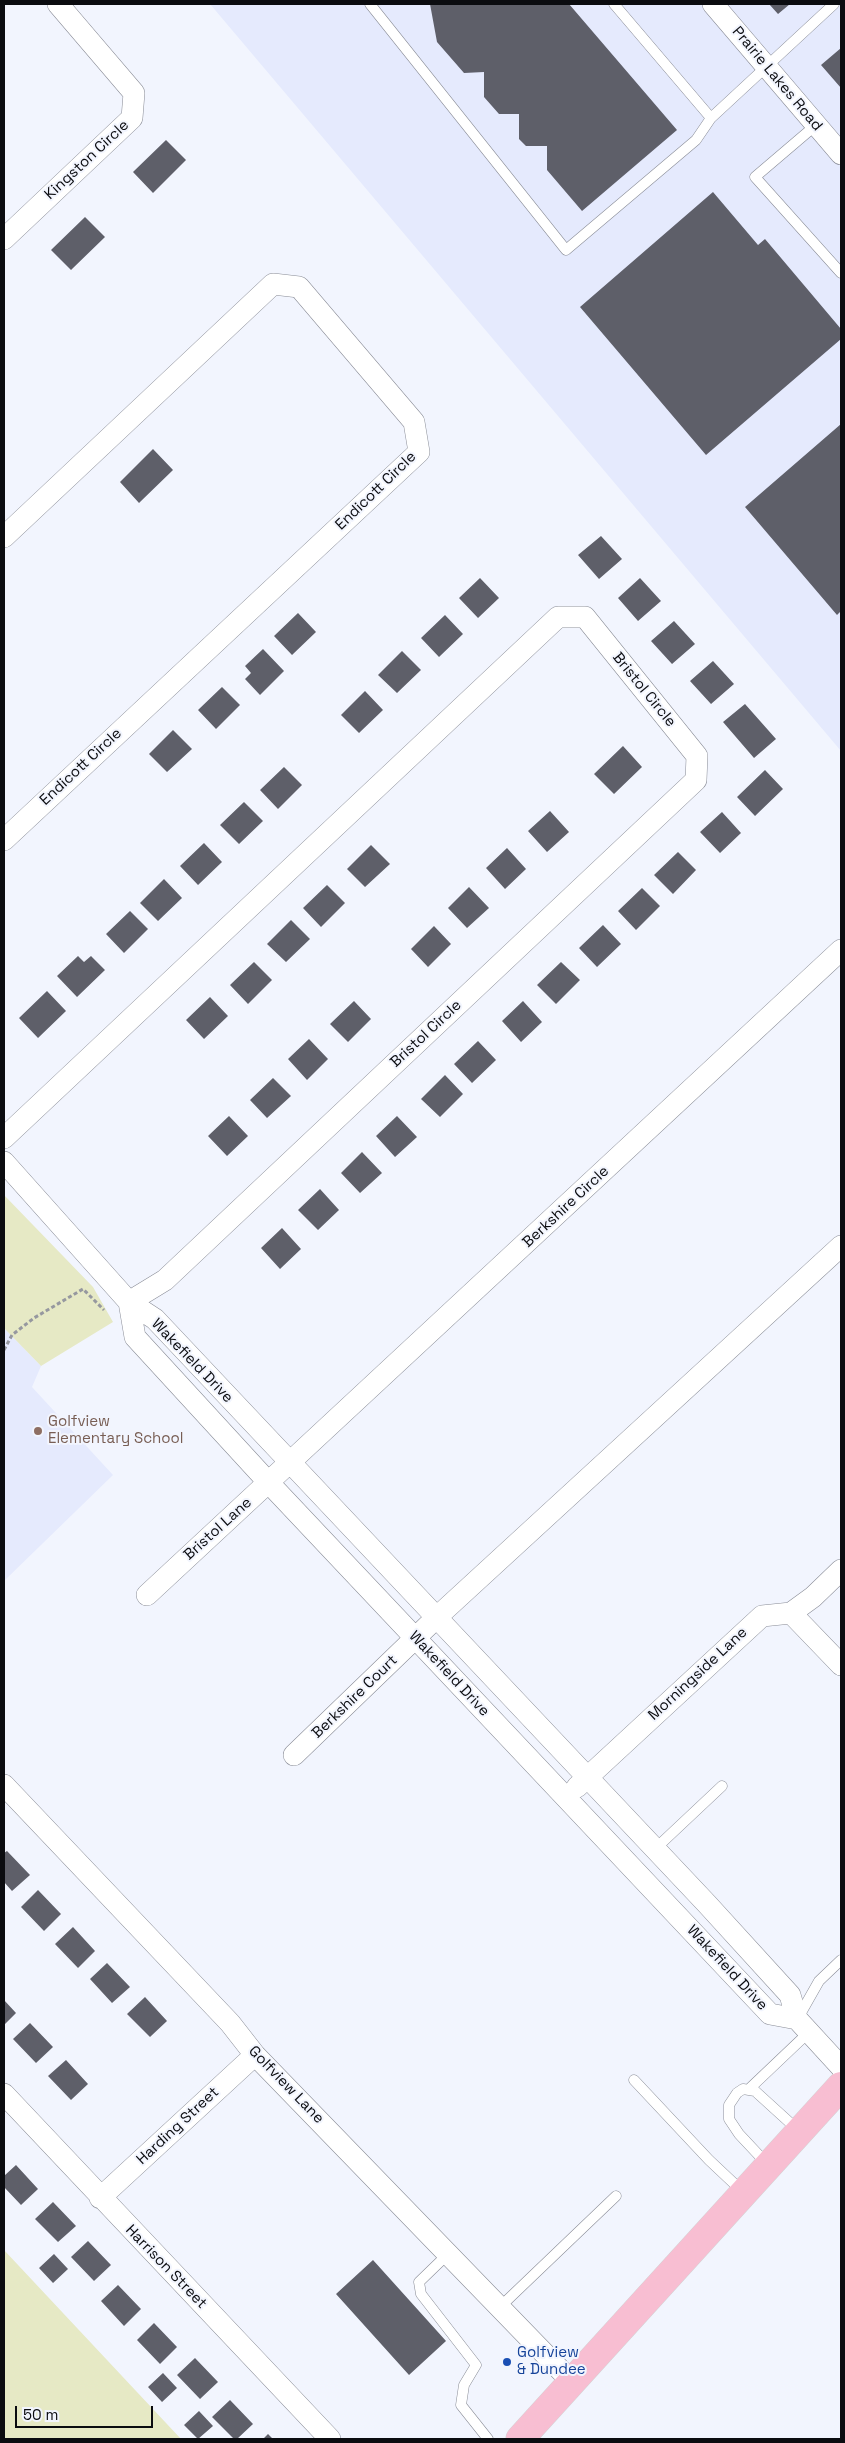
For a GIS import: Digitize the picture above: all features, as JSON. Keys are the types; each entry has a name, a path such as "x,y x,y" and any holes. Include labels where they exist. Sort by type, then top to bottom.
{"main road":[{"path":"520,2439 841,2086"}],"street":[{"name":"Kingston Circle","path":"4,239 132,118 134,93 58,4"},
{"name":"Prairie Lakes Road","path":"713,4 841,154"},
{"name":"Endicott Circle","path":"4,537 273,284 299,287 414,422 419,452 4,840"},
{"name":"Bristol Circle","path":"4,1138 558,617 585,617 697,756 696,780 165,1280 129,1302"},
{"name":"Berkshire Circle","path":"290,1464 841,950"},
{"name":"Wakefield Drive","path":"4,1162 129,1302 155,1319 290,1464 438,1617 695,1892 790,1996 803,2026 841,2067"},
{"path":"438,1617 841,1246"},
{"name":"Wakefield Drive","path":"129,1302 135,1337 268,1484 416,1638 770,2014 803,2026"},
{"name":"Bristol Lane","path":"147,1594 290,1464"},
{"path":"841,1570 813,1597 791,1613 841,1665"},
{"name":"Morningside Lane","path":"566,1798 586,1777 762,1616 791,1613"},
{"name":"Berkshire Court","path":"294,1755 438,1617"},
{"name":"Golfview Lane","path":"4,1785 226,2018 255,2055 572,2382"},
{"path":"673,1912 695,1892"},
{"name":"Harding Street","path":"100,2198 255,2055"},
{"name":"Harrison Street","path":"4,2094 100,2198 330,2439"}],"lane":[{"path":"370,4 566,250 696,140 711,118 834,4"},
{"path":"614,4 711,118"},
{"path":"816,125 755,177 841,273"},
{"path":"655,1849 722,1786"},
{"path":"749,2089 803,2026 819,1981 841,1960"},
{"path":"634,2080 709,2160 744,2193"},
{"path":"769,2166 739,2134 729,2119 728,2111 732,2099 743,2089 749,2089 761,2096 800,2132"},
{"path":"500,2307 616,2196"},
{"path":"449,2254 419,2282 421,2294 476,2365 464,2385 460,2405 488,2439"}],"path":[{"path":"4,1350 12,1335 34,1318 83,1289 104,1310"}],"shaded area":[{"path":"210,4 841,4 841,751"},
{"name":"Golfview Elementary School","path":"4,1328 41,1366 32,1387 113,1475 4,1581"}],"green space":[{"path":"4,1195 93,1287 113,1322 41,1366 4,1328"},
{"path":"4,2250 181,2439 4,2439"}],"building":[{"path":"430,4 569,4 677,130 582,211 547,170 547,146 526,146 519,139 519,114 499,114 484,97 484,72 464,73 437,42"},
{"path":"769,4 790,4 778,14"},
{"path":"841,48 841,88 821,65"},
{"path":"166,140 186,160 153,193 133,172"},
{"path":"713,192 758,245 765,239 841,329 841,339 706,455 580,307"},
{"path":"85,217 105,237 71,270 51,250"},
{"path":"841,424 841,611 837,615 745,507"},
{"path":"153,449 173,470 139,503 120,482"},
{"path":"601,536 622,559 599,579 578,555"},
{"path":"480,578 499,598 478,618 459,598"},
{"path":"640,578 661,601 638,621 618,598"},
{"path":"298,613 316,632 292,655 274,636"},
{"path":"445,615 463,634 439,657 421,638"},
{"path":"674,621 695,644 672,664 651,641"},
{"path":"263,649 284,671 260,695 245,679 251,673 245,666"},
{"path":"402,651 421,670 397,693 378,675"},
{"path":"713,661 734,684 711,704 690,681"},
{"path":"222,687 240,705 216,729 198,710"},
{"path":"365,691 383,710 359,733 341,715"},
{"path":"745,704 776,739 754,758 723,722"},
{"path":"173,730 192,749 167,772 149,754"},
{"path":"623,746 642,767 614,794 594,774"},
{"path":"284,767 302,785 278,809 260,790"},
{"path":"765,770 783,789 755,816 737,797"},
{"path":"244,802 263,821 239,844 220,825"},
{"path":"550,811 569,832 547,852 528,831"},
{"path":"722,812 741,833 720,853 700,832"},
{"path":"204,843 222,862 198,885 180,866"},
{"path":"371,845 390,864 365,887 347,869"},
{"path":"507,848 526,869 505,889 486,868"},
{"path":"678,852 696,870 673,894 654,875"},
{"path":"164,879 182,898 158,921 140,903"},
{"path":"327,885 345,903 321,927 303,908"},
{"path":"469,887 489,908 467,928 448,908"},
{"path":"642,888 660,906 636,930 618,911"},
{"path":"130,911 148,929 124,953 106,934"},
{"path":"291,920 310,939 286,962 267,944"},
{"path":"603,925 621,944 597,967 579,948"},
{"path":"434,926 451,944 428,967 411,949"},
{"path":"78,956 84,962 91,956 105,970 77,997 57,976"},
{"path":"254,962 272,980 248,1004 230,985"},
{"path":"561,962 580,980 556,1004 537,985"},
{"path":"47,991 66,1011 38,1038 19,1018"},
{"path":"210,997 228,1016 204,1039 186,1020"},
{"path":"354,1001 371,1019 348,1042 330,1024"},
{"path":"523,1001 542,1022 521,1042 502,1021"},
{"path":"309,1039 328,1059 307,1080 288,1059"},
{"path":"478,1041 496,1060 472,1083 454,1064"},
{"path":"445,1075 463,1094 440,1117 421,1099"},
{"path":"273,1078 291,1096 267,1118 250,1100"},
{"path":"229,1116 248,1136 227,1156 208,1136"},
{"path":"397,1116 417,1137 395,1157 376,1136"},
{"path":"362,1152 382,1173 360,1193 341,1173"},
{"path":"320,1189 339,1210 318,1230 298,1210"},
{"path":"282,1228 301,1249 280,1269 261,1248"},
{"path":"7,1851 30,1875 12,1891 4,1882 4,1853"},
{"path":"38,1890 61,1914 44,1931 21,1907"},
{"path":"73,1927 95,1951 78,1968 55,1944"},
{"path":"107,1963 130,1987 112,2003 90,1979"},
{"path":"145,1997 167,2021 150,2037 127,2014"},
{"path":"4,2000 16,2013 4,2025"},
{"path":"30,2023 53,2047 36,2063 13,2039"},
{"path":"66,2060 88,2084 71,2100 48,2076"},
{"path":"16,2165 38,2189 21,2205 4,2187 4,2176"},
{"path":"53,2202 76,2226 58,2242 35,2219"},
{"path":"88,2241 111,2265 94,2281 71,2257"},
{"path":"54,2254 68,2269 53,2283 39,2268"},
{"path":"373,2260 446,2341 409,2375 336,2294"},
{"path":"118,2285 141,2309 124,2326 101,2301"},
{"path":"154,2323 177,2347 160,2364 137,2340"},
{"path":"195,2358 218,2382 200,2399 177,2375"},
{"path":"163,2373 177,2388 162,2402 148,2387"},
{"path":"230,2400 253,2424 237,2439 234,2439 212,2417"},
{"path":"199,2411 213,2426 198,2439 184,2425"},
{"path":"268,2434 273,2439 263,2439"}],"place":[{"name":"Golfview Elementary School","path":"38,1431"},
{"name":"Golfview & Dundee","path":"507,2362"}]}
